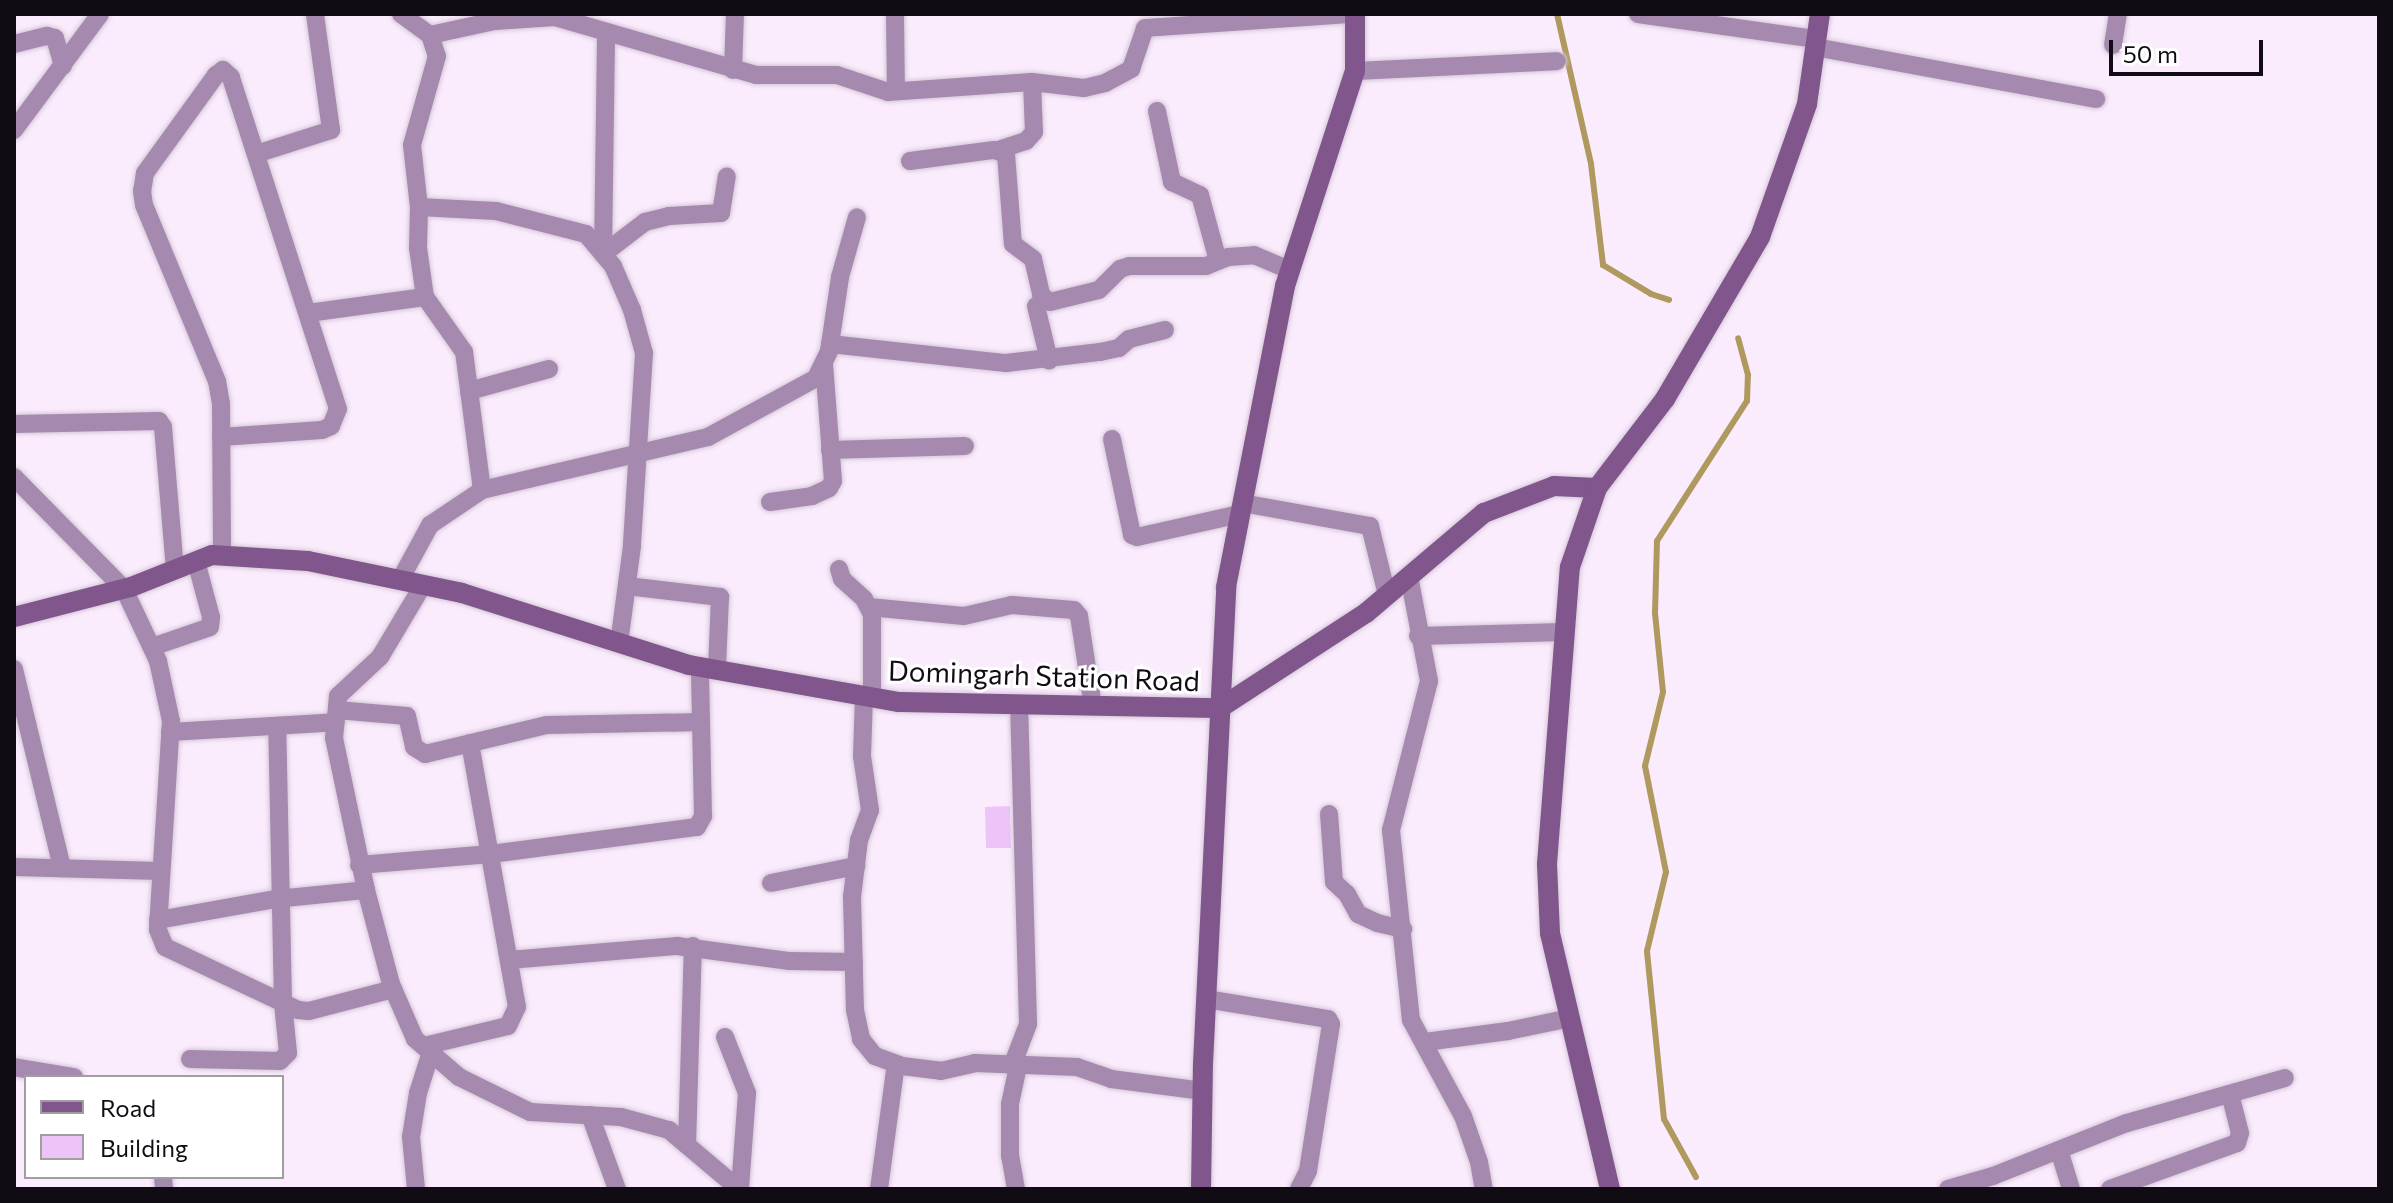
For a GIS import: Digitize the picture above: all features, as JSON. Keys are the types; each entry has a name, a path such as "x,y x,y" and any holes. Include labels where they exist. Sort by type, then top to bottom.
{"street":[{"path":"14,130 100,14"},
{"path":"256,154 331,130 315,14"},
{"path":"401,14 430,35 437,56 412,145 419,207 418,248 425,297 464,352 482,490"},
{"path":"733,70 735,14"},
{"path":"895,14 896,91"},
{"path":"430,35 472,20 555,17 756,75 837,75 877,90 896,91 1032,82 1084,88 1131,69 1145,28 1353,14 1355,71 1290,270 1226,587 1206,999 1201,1189"},
{"path":"1638,14 1816,43 2096,99"},
{"path":"1610,1189 1550,933 1547,864 1570,567 1597,488 1665,399 1760,237 1807,104 1820,14"},
{"path":"2113,45 2118,14"},
{"path":"603,254 606,32"},
{"path":"14,44 47,36 55,38 63,66"},
{"path":"1355,71 1557,61"},
{"path":"221,437 322,430 331,426 338,409 231,77 223,70 216,75 145,173 142,191 144,205 217,381 222,556"},
{"path":"910,161 1001,149 1026,141 1034,132 1032,82"},
{"path":"1157,111 1172,182 1200,195 1218,261"},
{"path":"1001,149 1006,154 1013,244 1033,259 1045,299 1050,302 1099,290 1120,269 1129,266 1206,266 1254,255 1290,270"},
{"path":"603,254 645,222 669,216 713,216 721,213 727,176"},
{"path":"419,207 496,211 586,234 613,266 632,310 644,353 627,586 619,643"},
{"path":"400,580 430,525 482,490 708,437 816,378 830,344 840,277 857,217"},
{"path":"308,313 425,297"},
{"path":"1036,306 1049,360"},
{"path":"830,344 1006,363 1049,360 1119,348 1129,339 1165,330"},
{"path":"770,502 812,496 829,488 833,481 824,363"},
{"path":"469,391 549,369"},
{"path":"14,424 159,421 163,427 175,569"},
{"path":"1112,439 1132,535 1137,537 1241,508 1370,526 1387,595"},
{"path":"830,450 965,446"},
{"path":"14,477 124,589 152,647 166,686 170,732 158,920 160,939 165,947 283,1003 309,1011 393,989"},
{"name":"Domingarh Station Road","path":"14,617 124,589 196,561 222,556 308,561 462,593 708,669 898,702 1220,708 1291,664 1387,595 1484,513 1554,486 1597,488"},
{"path":"152,647 210,627 211,617 196,561"},
{"path":"839,569 842,579 869,607 964,616 1012,605 1074,610 1079,616 1093,706"},
{"path":"1409,576 1429,681 1391,830 1411,1020 1463,1116 1479,1162 1484,1189"},
{"path":"423,585 380,657 338,696 334,738 359,865 393,989 415,1039 459,1077 530,1112 621,1117 669,1130 739,1189"},
{"path":"359,865 491,854 697,827 703,816 701,722 720,597 627,586"},
{"path":"869,607 868,697 862,756 870,810 859,840 852,897 855,1010 861,1039 875,1056 896,1064 941,1071 975,1063 1077,1067 1111,1079 1203,1091"},
{"path":"1418,636 1563,632"},
{"path":"14,669 62,868"},
{"path":"1016,1189 1010,1156 1010,1104 1015,1066 1028,1024 1019,705"},
{"path":"170,732 277,726 336,716 407,716 414,747 425,754 547,725 701,722"},
{"path":"190,1059 286,1059 277,726"},
{"path":"427,1049 508,1026 517,1007 470,743"},
{"path":"1329,814 1334,882 1347,894 1358,914 1377,923 1403,929"},
{"path":"771,883 856,866"},
{"path":"14,867 160,871"},
{"path":"158,920 283,898 366,890"},
{"path":"509,960 646,947 693,946 790,961 854,962"},
{"path":"687,1145 693,946"},
{"path":"1206,999 1328,1019 1331,1024 1308,1171 1299,1189"},
{"path":"1425,1042 1508,1031 1570,1018"},
{"path":"725,1037 747,1093 739,1189"},
{"path":"416,1189 411,1137 427,1049"},
{"path":"879,1189 896,1064"},
{"path":"14,1067 62,1075"},
{"path":"1948,1189 2127,1123 2285,1078"},
{"path":"2110,1189 2237,1143 2240,1133 2230,1094"},
{"path":"590,1115 617,1189"},
{"path":"2059,1150 2071,1189"}],"building":[{"path":"1010,806 1011,848 986,848 985,807"}],"waterway":[{"path":"1557,14 1591,164 1603,265 1651,294 1669,300"},
{"path":"1696,1177 1664,1119 1647,951 1666,872 1645,766 1663,692 1655,613 1657,541 1747,401 1748,375 1738,338"}]}
